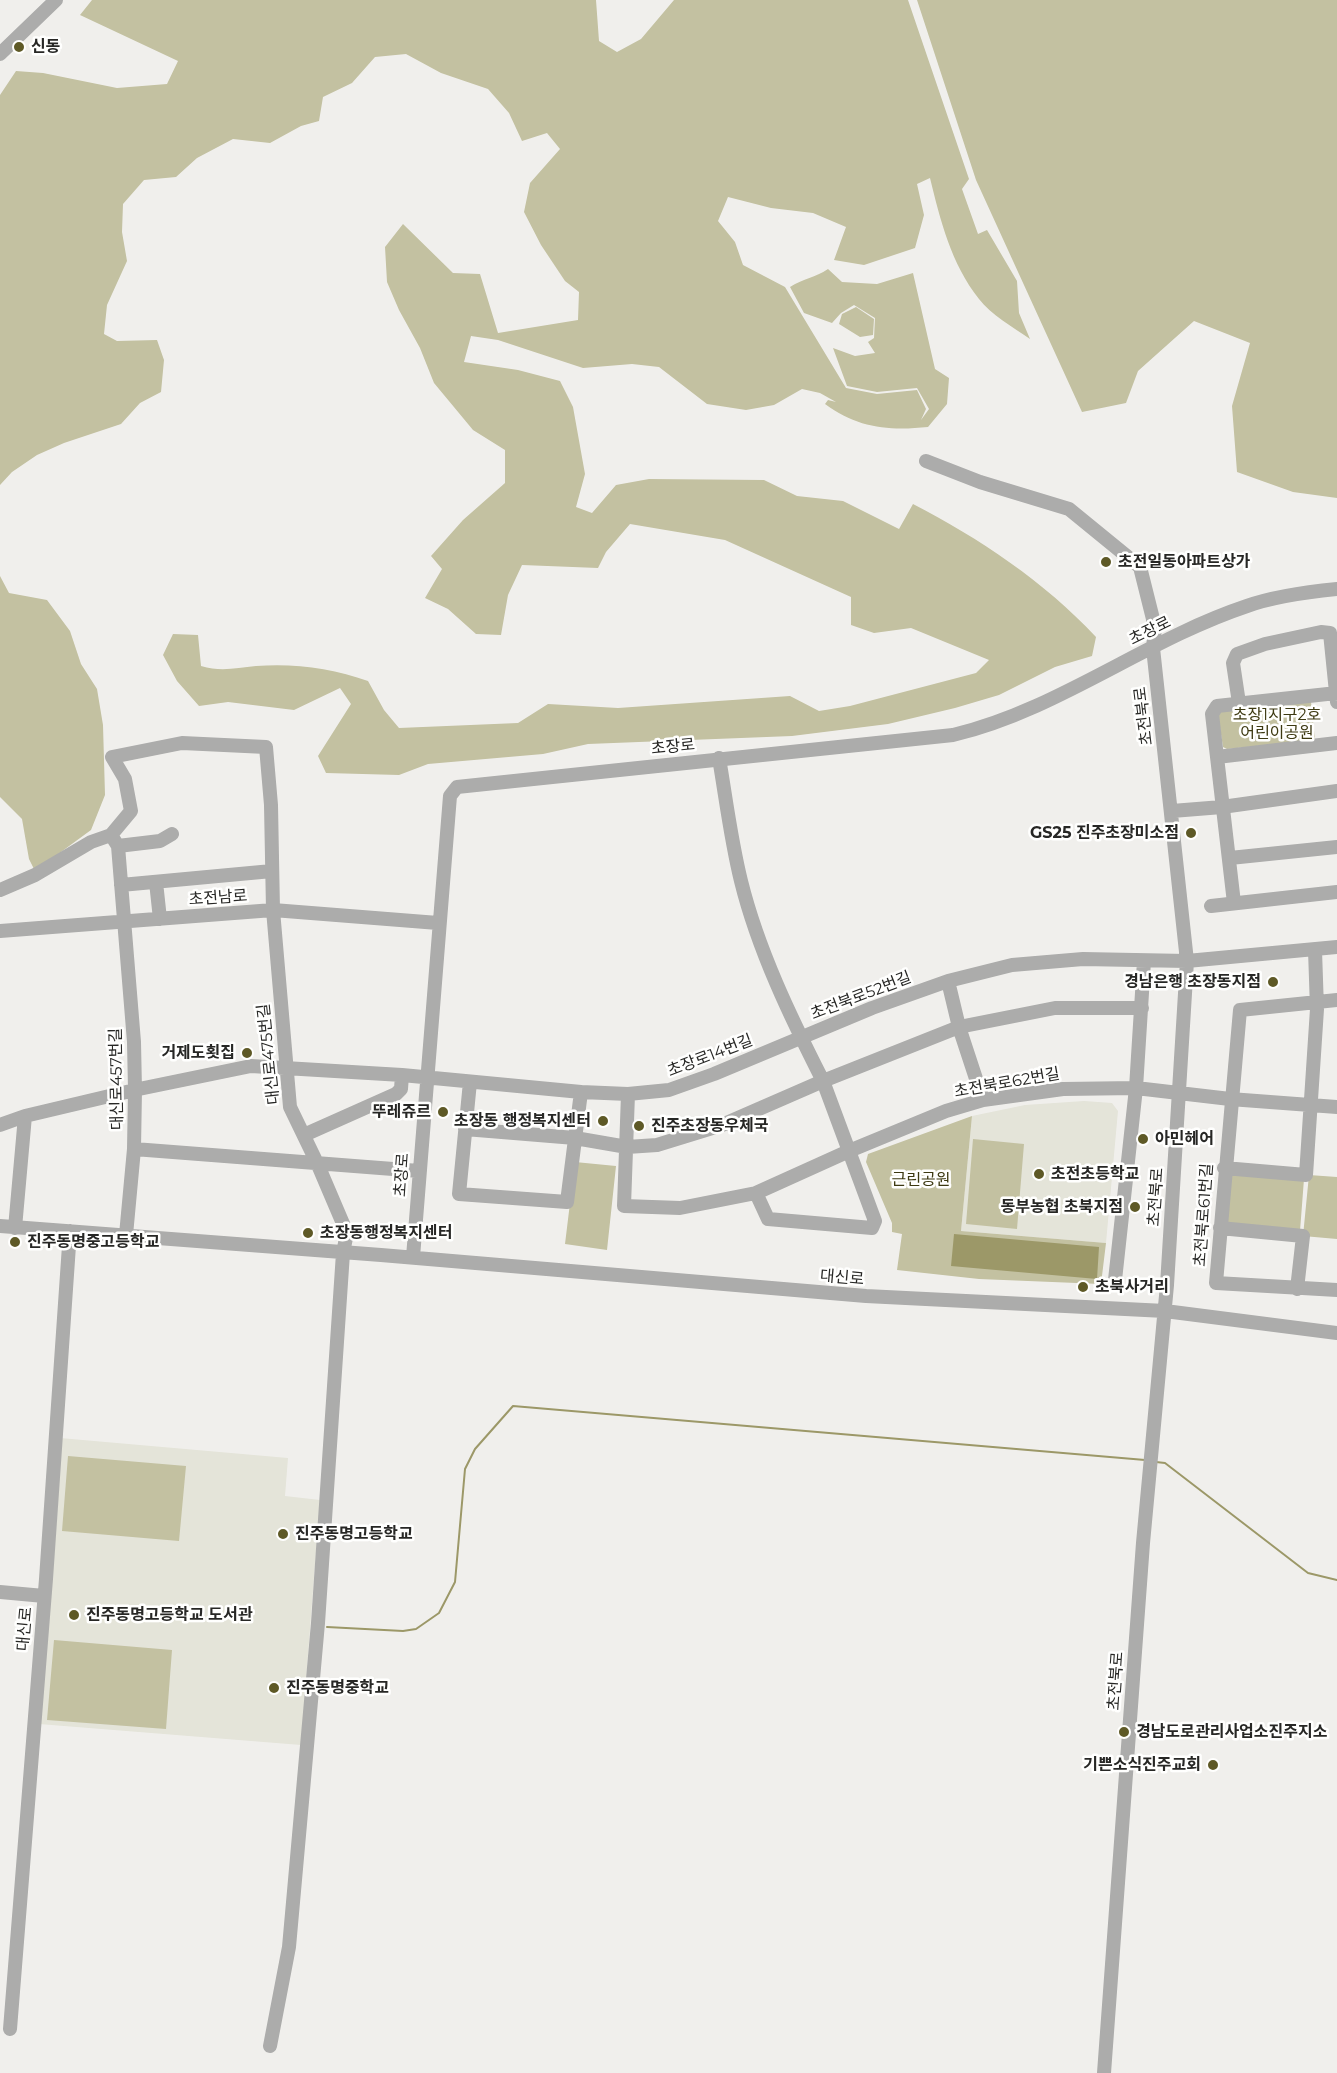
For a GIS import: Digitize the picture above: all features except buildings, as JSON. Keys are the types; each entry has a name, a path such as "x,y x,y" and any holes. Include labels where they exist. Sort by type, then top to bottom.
{"street":[{"path":"0,54 56,0"},
{"name":"초전북로","path":"926,461 980,482 1069,509 1140,567 1155,627 1153,648 1187,962 1164,1311 1150,1461 1104,2073"},
{"name":"초장로","path":"413,1257 438,923 450,796 458,787 953,735 989,727 1208,621 1248,605 1286,596 1337,589"},
{"path":"1234,903 1212,714 1217,706 1337,696 1330,633 1321,632 1265,644 1237,654 1233,663 1239,703"},
{"name":"대신로475번길","path":"114,840 131,811 124,779 112,757 182,743 266,747 273,910 290,1107 347,1233 343,1253"},
{"path":"1217,757 1337,743"},
{"path":"719,758 741,880 751,916 801,1038"},
{"path":"1172,811 1222,807 1337,791"},
{"path":"0,890 35,875 91,842 160,841 172,834"},
{"name":"대신로457번길","path":"114,840 122,885 135,1090 134,1149 126,1235"},
{"path":"1230,858 1337,847"},
{"path":"122,885 272,872"},
{"path":"156,882 160,919"},
{"path":"1211,906 1337,892"},
{"name":"초전남로","path":"0,931 273,910 438,923"},
{"name":"초전북로52번길","path":"849,1151 823,1081 801,1038 872,1008 948,981 1012,965 1083,959 1187,962 1337,947"},
{"path":"1224,1168 1306,1175 1317,1003 1315,950"},
{"path":"1115,1280 1136,1088 1144,961"},
{"path":"948,981 959,1027 983,1100"},
{"name":"초전북로61번길","path":"1337,1000 1240,1010 1230,1099 1216,1283 1337,1290"},
{"path":"465,1129 575,1138 627,1147 657,1145 722,1125 823,1081 959,1027 1055,1008 1142,1008"},
{"name":"초장로14번길","path":"0,1125 25,1116 135,1090 251,1066 402,1075 580,1092 628,1094 669,1090 801,1038"},
{"path":"304,1135 396,1094 401,1089 402,1075"},
{"path":"470,1082 459,1194 567,1202 580,1092"},
{"name":"초전북로62번길","path":"627,1147 624,1206 680,1208 756,1193 946,1111 983,1100 1063,1089 1136,1088 1179,1094"},
{"path":"627,1147 628,1094"},
{"path":"1179,1094 1337,1107"},
{"path":"15,1228 25,1116"},
{"path":"134,1149 419,1171"},
{"path":"756,1193 768,1219 872,1228 875,1221 849,1151"},
{"name":"대신로","path":"0,1226 413,1257 866,1296 1164,1311 1337,1334"},
{"path":"1220,1228 1303,1236 1297,1289"},
{"name":"대신로","path":"10,2029 70,1231"},
{"path":"270,2046 289,1947 318,1623 343,1253"},
{"path":"0,1592 44,1596"}],"shaded area":[{"name":"초전초등학교","path":"1084,1101 1112,1103 1118,1111 1106,1243 961,1231 972,1116 1025,1105"},
{"path":"954,1234 1099,1247 1097,1279 951,1266"},
{"path":"60,1438 288,1458 285,1496 320,1500 301,1745 39,1724"}],"green space":[{"path":"92,0 596,0 599,41 617,52 641,39 674,0 908,0 969,179 962,189 978,234 987,230 1017,281 1019,313 1030,339 990,310 969,285 948,241 930,178 917,184 924,215 915,248 864,265 834,260 846,227 813,213 771,208 728,197 718,221 735,242 743,265 785,287 846,388 877,394 917,390 926,409 921,420 929,409 917,388 877,392 847,386 833,348 855,356 875,353 868,342 874,338 875,318 854,305 841,313 832,323 804,313 790,287 828,269 842,282 877,284 913,273 935,369 949,378 947,404 928,427 887,428 861,423 825,404 828,400 836,402 820,393 802,389 774,405 746,410 707,404 659,367 632,364 583,368 498,340 471,336 464,362 518,370 560,381 573,407 585,474 576,507 592,513 616,485 649,479 764,480 797,496 843,501 899,529 913,504 962,531 1010,563 1055,598 1096,637 1092,656 1055,667 999,695 888,724 792,736 588,744 543,754 428,764 399,775 326,773 318,756 351,704 340,688 294,710 228,702 199,706 177,681 163,655 173,634 198,635 201,666 208,668 298,666 341,673 368,681 384,710 399,728 518,723 548,704 618,708 790,696 819,711 850,706 976,673 989,660 911,628 874,633 851,625 851,597 725,540 630,524 606,552 598,568 522,565 508,595 501,635 476,634 448,609 425,598 442,569 431,556 463,520 505,483 505,450 473,430 434,383 420,348 387,282 385,247 403,224 453,273 480,274 498,333 578,320 579,292 565,281 541,245 524,212 530,183 560,149 547,133 522,141 509,113 488,89 441,73 406,54 375,57 352,83 323,97 319,121 301,126 270,143 233,139 197,158 176,177 144,180 123,204 122,232 127,261 107,305 104,334 117,341 157,340 164,360 161,392 140,403 121,424 64,443 37,455 12,472 0,485 0,95 16,71 43,73 117,88 167,84 178,61 80,15"},
{"path":"917,0 1337,0 1337,498 1293,492 1237,472 1232,406 1250,343 1194,321 1138,371 1126,403 1082,412 976,180"},
{"path":"856,307 874,319 873,335 860,337 839,324 842,314"},
{"path":"0,576 9,593 47,600 70,631 81,664 97,689 103,725 105,795 91,830 35,871 29,859 22,819 0,797"},
{"name":"초장1지구2호 어린이공원","path":"1311,702 1315,740 1227,749 1223,747 1218,715 1221,711"},
{"name":"근린공원","path":"972,1116 961,1231 1106,1243 1101,1284 979,1279 897,1270 902,1234 892,1232 892,1223 866,1162 868,1154"},
{"path":"973,1139 1024,1144 1017,1229 966,1224"},
{"path":"575,1162 616,1166 607,1250 565,1244"},
{"path":"1228,1173 1304,1179 1300,1231 1224,1224"},
{"path":"1309,1175 1337,1177 1337,1239 1303,1236"},
{"path":"68,1456 186,1466 179,1541 62,1531"},
{"path":"54,1640 172,1650 166,1729 47,1720"}],"waterway":[{"path":"327,1627 403,1631 416,1629 439,1613 455,1582 465,1469 475,1449 513,1406 1145,1460"},
{"path":"1156,1462 1165,1463 1308,1573 1337,1580"}],"place":[{"name":"신동","path":"19,47"},
{"name":"초전일동아파트상가","path":"1106,562"},
{"name":"GS25 진주초장미소점","path":"1191,833"},
{"name":"경남은행 초장동지점","path":"1273,982"},
{"name":"거제도횟집","path":"247,1053"},
{"name":"뚜레쥬르","path":"443,1112"},
{"name":"초장동 행정복지센터","path":"603,1121"},
{"name":"진주초장동우체국","path":"639,1126"},
{"name":"아민헤어","path":"1143,1139"},
{"name":"초전초등학교","path":"1039,1174"},
{"name":"동부농협 초북지점","path":"1135,1207"},
{"name":"초장동행정복지센터","path":"308,1233"},
{"name":"진주동명중고등학교","path":"15,1242"},
{"name":"초북사거리","path":"1083,1287"},
{"name":"진주동명고등학교","path":"283,1534"},
{"name":"진주동명고등학교 도서관","path":"74,1615"},
{"name":"진주동명중학교","path":"274,1688"},
{"name":"경남도로관리사업소진주지소","path":"1124,1732"},
{"name":"기쁜소식진주교회","path":"1213,1765"}]}
